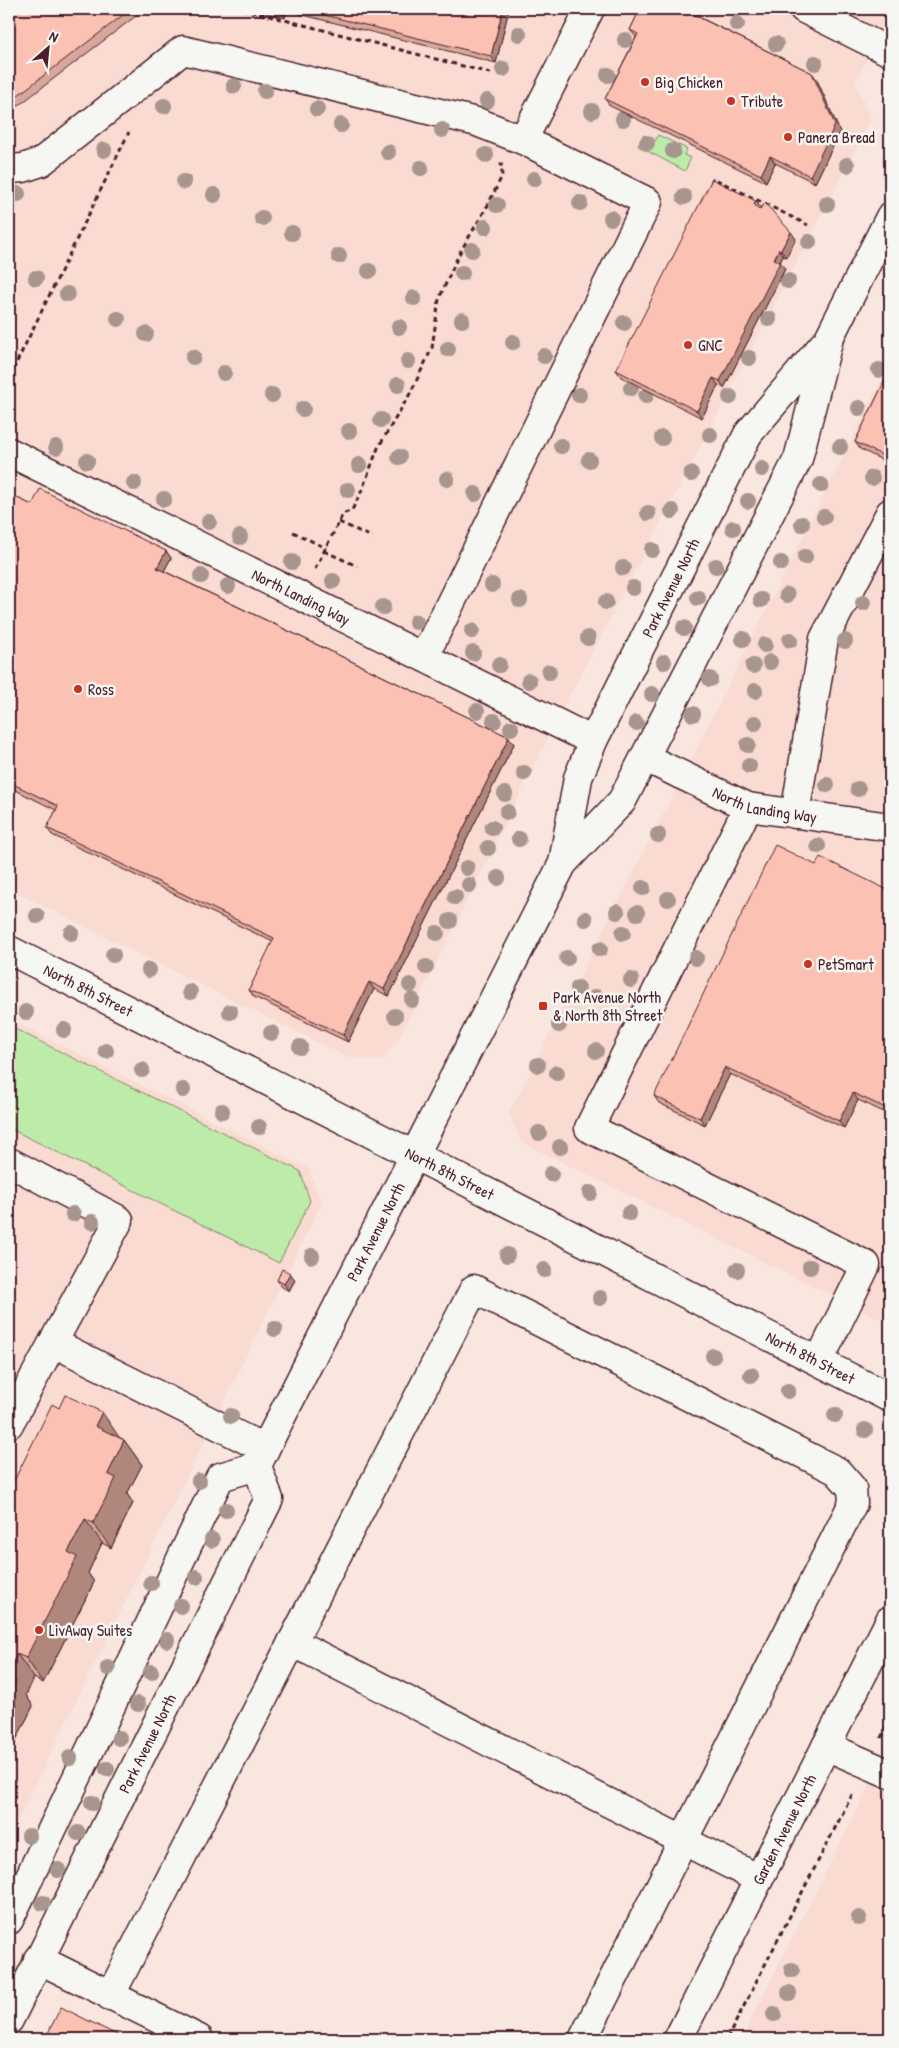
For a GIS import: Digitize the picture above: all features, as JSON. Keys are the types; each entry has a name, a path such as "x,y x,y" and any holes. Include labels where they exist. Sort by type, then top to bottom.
{"street":[{"path":"512,148 590,9"},
{"path":"804,9 890,52"},
{"path":"9,169 23,168 41,162 183,50 477,122 512,148 648,202 424,657"},
{"name":"Park Avenue North","path":"9,2020 269,1499 261,1458 563,863 622,801 646,758 798,459 829,338 890,217"},
{"name":"Park Avenue North","path":"563,863 578,778 593,741 748,434 829,338"},
{"name":"North Landing Way","path":"9,452 593,741"},
{"path":"795,814 824,639 890,512"},
{"name":"North Landing Way","path":"646,758 748,807 890,827"},
{"path":"748,807 589,1128 866,1265 819,1361"},
{"name":"North 8th Street","path":"9,950 415,1154 620,1261 890,1398"},
{"path":"9,1162 119,1220 9,1424"},
{"path":"110,1996 474,1289 837,1471 852,1488 853,1503 582,2039"},
{"path":"54,1343 261,1458"},
{"path":"9,1920 220,1477 261,1458"},
{"name":"Garden Avenue North","path":"678,2039 890,1620"},
{"path":"292,1642 759,1879"},
{"path":"826,1746 879,1769"},
{"path":"38,1959 199,2039"}],"path":[{"path":"242,9 494,74"},
{"path":"9,378 130,132"},
{"path":"312,576 343,514 352,510 378,448 411,392 432,348 439,299 459,254 488,205 502,176 512,148"},
{"path":"708,188 713,178 808,225"},
{"path":"339,522 372,537"},
{"path":"293,532 358,566"},
{"path":"727,2039 879,1769 890,1720"}],"shaded area":[{"path":"9,9 890,9 890,14 855,83 871,120 549,735 399,1038 381,1061 345,1056 9,889"},
{"path":"890,364 890,1324 521,1142 509,1113 668,805"},
{"path":"9,1019 309,1169 321,1204 9,1838"},
{"path":"890,1745 890,2039 741,2039 859,1806"}],"green space":[{"path":"643,135 655,141 658,135 687,149 684,155 691,158 685,171 638,146"},
{"path":"9,1026 300,1171 310,1201 279,1263 9,1128"}],"building":[{"path":"9,9 131,9 9,102"},
{"path":"300,9 503,9 491,56"},
{"path":"640,9 695,9 692,14 812,73 835,125 810,176 770,156 761,175 605,99 638,34 630,30"},
{"path":"712,179 756,201 754,204 759,210 765,203 791,232 774,259 780,262 720,381 713,378 697,411 616,370"},
{"path":"890,370 890,459 855,442"},
{"path":"40,489 166,551 157,568 509,737 384,989 369,982 343,1035 249,990 274,938 47,828 58,806 9,782 9,494 32,505"},
{"name":"PetSmart","path":"775,845 816,865 820,857 890,891 890,1110 853,1093 839,1121 725,1067 700,1118 654,1096"},
{"path":"282,1269 290,1273 284,1284 277,1280"},
{"name":"LivAway Suites","path":"65,1395 102,1412 95,1426 124,1440 108,1474 116,1478 93,1523 85,1519 68,1552 77,1557 26,1658 17,1654 9,1670 9,1491 52,1404 59,1408"},
{"path":"9,1678 16,1681 9,1695"},
{"path":"61,2007 125,2039 45,2039"}],"place":[{"name":"Big Chicken","path":"645,82"},
{"name":"Tribute","path":"731,101"},
{"name":"Panera Bread","path":"788,137"},
{"name":"GNC","path":"688,345"},
{"name":"Ross","path":"78,689"},
{"name":"PetSmart","path":"808,964"},
{"name":"Park Avenue North & North 8th Street","path":"543,1006"},
{"name":"LivAway Suites","path":"39,1630"}]}
